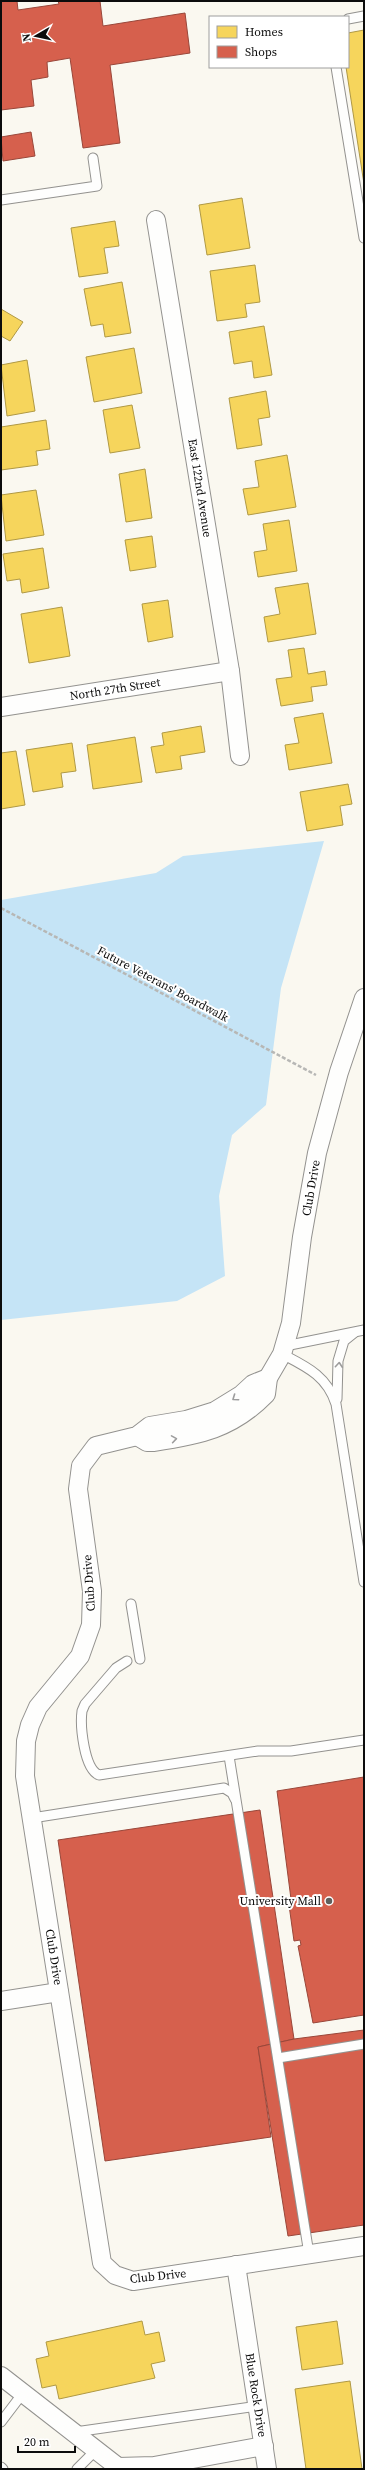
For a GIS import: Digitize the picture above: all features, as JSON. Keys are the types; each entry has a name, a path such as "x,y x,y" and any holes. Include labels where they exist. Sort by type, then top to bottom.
{"street":[{"name":"East 122nd Avenue","path":"156,220 230,671 240,756"},
{"name":"North 27th Street","path":"1,707 230,671"},
{"name":"Club Drive","path":"364,998 358,1035 324,1124 312,1175 291,1323 284,1350 268,1378 266,1394 249,1410 226,1425 202,1434 153,1442 147,1442 136,1436 96,1446 81,1466 78,1489 92,1591 91,1625 80,1656 38,1707 30,1724 25,1759 32,1818 102,2263 115,2276 133,2281 364,2246"},
{"path":"1,2001 59,1992"},
{"name":"Blue Rock Drive","path":"1,2376 118,2467 154,2466 264,2446 236,2265"},
{"path":"264,2446 267,2469"}],"lane":[{"path":"349,19 364,16"},
{"path":"336,68 364,238"},
{"path":"1,200 97,186 93,158"},
{"path":"284,1350 360,1331"},
{"path":"336,1404 338,1361 344,1341 360,1331"},
{"path":"284,1350 318,1374 333,1393 364,1582"},
{"path":"131,1604 140,1659"},
{"path":"127,1661 116,1668 85,1704 82,1711 88,1763 93,1773 105,1776 258,1751 291,1751 364,1740"},
{"path":"229,1756 309,2254"},
{"path":"32,1818 224,1788 232,1793 242,1813"},
{"path":"278,2058 364,2044"},
{"path":"1,2422 23,2394"},
{"path":"74,2433 258,2406"},
{"path":"77,2469 96,2450"}],"path":[{"name":"Future Veterans' Boardwalk","path":"1,908 316,1076"}],"water":[{"path":"324,841 281,988 266,1105 232,1135 219,1196 225,1276 177,1301 1,1320 1,900 156,873 183,856"}],"building: Homes":[{"path":"364,30 364,184 346,68 349,68 349,33"},
{"path":"242,198 250,248 207,255 199,205"},
{"path":"115,221 119,246 104,248 108,273 79,277 71,228"},
{"path":"255,265 260,302 245,304 247,317 217,321 210,271"},
{"path":"122,282 131,333 105,337 103,324 91,326 84,289"},
{"path":"1,309 23,322 10,341 1,336"},
{"path":"264,326 272,375 254,378 252,361 234,364 229,332"},
{"path":"134,348 142,393 94,402 86,357"},
{"path":"27,360 35,411 7,416 1,365"},
{"path":"266,391 270,417 258,419 262,445 237,449 229,398"},
{"path":"132,405 140,448 110,453 103,410"},
{"path":"46,420 50,449 36,451 38,465 1,470 1,427"},
{"path":"287,455 296,507 248,515 243,489 259,487 255,461"},
{"path":"145,469 152,518 126,522 119,474"},
{"path":"36,490 44,535 6,541 1,495"},
{"path":"289,520 297,571 258,577 254,552 267,550 263,524"},
{"path":"152,536 156,567 130,571 125,540"},
{"path":"43,548 49,588 22,593 20,579 7,581 3,554"},
{"path":"308,583 316,634 268,642 264,617 280,614 275,588"},
{"path":"168,600 173,637 148,642 142,604"},
{"path":"62,607 70,656 29,663 21,614"},
{"path":"304,648 308,674 325,671 327,685 311,687 313,701 281,706 276,679 292,677 288,650"},
{"path":"323,713 332,763 289,770 285,745 299,743 294,718"},
{"path":"201,726 205,752 180,756 182,769 156,773 151,747 164,745 162,733"},
{"path":"135,737 142,782 93,789 87,745"},
{"path":"72,743 76,771 61,773 63,787 33,792 26,750"},
{"path":"16,751 25,805 1,809 1,753"},
{"path":"348,784 352,804 340,806 343,825 307,831 300,792"},
{"path":"142,2321 145,2335 159,2332 165,2361 151,2364 155,2378 59,2399 56,2385 42,2388 36,2359 49,2356 46,2342"},
{"path":"337,2321 343,2364 302,2370 296,2327"},
{"path":"350,2381 362,2469 306,2469 295,2389"}],"building: Shops":[{"path":"1,1 17,1 18,10 59,4 58,1 100,1 103,26 185,13 190,53 110,65 120,143 83,148 70,58 47,62 48,77 31,80 34,106 1,110"},
{"path":"31,132 35,156 3,161 1,137"},
{"name":"University Mall","path":"364,1777 364,2015 313,2023 298,1946 301,1945 300,1940 294,1941 289,1905 294,1904 293,1898 291,1899 277,1791"},
{"path":"260,1810 294,2039 258,2047 271,2137 105,2161 58,1840"},
{"path":"364,2030 364,2225 288,2236 258,2047 294,2039"}],"place":[{"name":"University Mall","path":"329,1901"}]}
